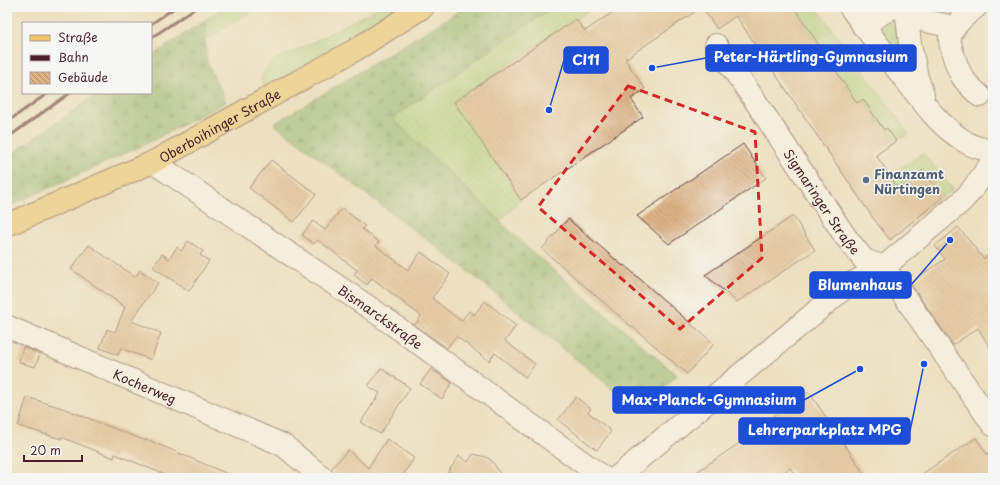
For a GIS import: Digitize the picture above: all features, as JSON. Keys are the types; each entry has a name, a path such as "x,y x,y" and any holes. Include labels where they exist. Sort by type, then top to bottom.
{"main road":[{"name":"Oberboihinger Straße","path":"7,225 153,162 356,50 423,7"}],"street":[{"path":"850,7 929,109 944,126 966,143 975,147 993,150"},
{"path":"976,7 954,27 950,37 955,61 963,78 980,96"},
{"path":"864,26 893,10 954,27"},
{"path":"893,10 910,44 917,77 929,109"},
{"name":"Sigmaringer Straße","path":"716,46 758,105 845,236 864,260 884,267"},
{"path":"616,478 848,285 884,267 962,201 993,161"},
{"name":"Bismarckstraße","path":"153,162 373,310 604,478"},
{"path":"884,267 993,425"},
{"name":"Kocherweg","path":"7,328 11,328 283,445 324,478"}],"highlighted area":[{"path":"628,86 755,132 762,258 680,329 538,207"}],"green space":[{"path":"225,7 259,7 205,40 206,19"},
{"path":"380,7 405,7 265,90 261,79 266,68 275,60 304,47"},
{"path":"466,7 553,7 392,118 530,250 677,375 641,412 455,261 274,124"},
{"path":"553,7 593,7 455,102 521,200 500,221 392,118"},
{"path":"794,7 816,7 909,134 896,141 887,128 884,130 864,99 857,103"},
{"path":"206,19 205,40 207,62 226,102 144,145 7,207 7,157 98,94 152,94 152,56"},
{"path":"894,19 898,21 902,57 900,59 881,31 881,27"},
{"path":"923,153 953,189 943,197 923,170 899,190 890,176"}],"building":[{"path":"620,7 702,7 625,59 645,89 631,99 643,117 521,200 454,102 576,19 585,31"},
{"path":"702,7 794,7 857,103 863,99 884,130 887,128 896,141 876,155 899,190 923,170 943,197 890,240 873,218 736,16 717,29"},
{"path":"743,144 766,178 669,244 637,216"},
{"path":"271,160 316,194 294,222 249,188"},
{"path":"342,208 365,226 362,229 379,242 376,246 408,270 421,252 450,274 432,298 461,321 469,311 474,315 485,301 516,326 505,341 535,364 525,377 495,353 489,361 456,336 447,348 415,325 421,316 372,278 367,285 354,275 357,270 318,240 314,244 302,235 313,221 325,230"},
{"path":"793,216 815,250 737,302 705,275"},
{"path":"568,219 623,266 624,265 714,344 687,374 542,249"},
{"path":"958,227 984,259 993,250 993,353 978,328 953,345 910,283 945,259 935,246"},
{"path":"188,241 203,251 200,255 209,261 189,291 153,267 162,254 169,259 177,247 181,251"},
{"path":"89,245 135,277 140,270 158,283 131,321 161,333 151,360 121,348 118,355 100,348 107,329 115,332 125,307 71,269"},
{"path":"23,347 40,354 35,367 19,362"},
{"path":"381,368 410,388 380,434 361,422 380,393 368,386"},
{"path":"431,369 452,383 442,399 420,384"},
{"path":"809,392 867,478 797,478 790,468 775,478 688,478 763,427 761,424"},
{"path":"27,397 65,409 146,441 146,439 237,478 173,478 115,454 114,458 61,437 61,439 18,426"},
{"path":"576,397 591,409 588,412 611,431 597,450 558,420"},
{"path":"976,438 993,463 993,478 916,478"},
{"path":"387,439 414,458 401,478 335,478 335,473 331,469 348,450 368,468"},
{"path":"473,454 486,457 492,461 503,478 444,478 459,456 468,462"}],"railway":[{"path":"152,23 176,7"},
{"path":"152,37 197,7"},
{"path":"7,122 47,94"},
{"path":"7,138 69,94"}],"place":[{"name":"Peter-Härtling-Gymnasium","path":"652,68"},
{"name":"CI11","path":"549,110"},
{"name":"Finanzamt Nürtingen","path":"866,180"},
{"name":"Blumenhaus","path":"950,240"},
{"name":"Lehrerparkplatz MPG","path":"924,364"},
{"name":"Max-Planck-Gymnasium","path":"860,369"}]}
